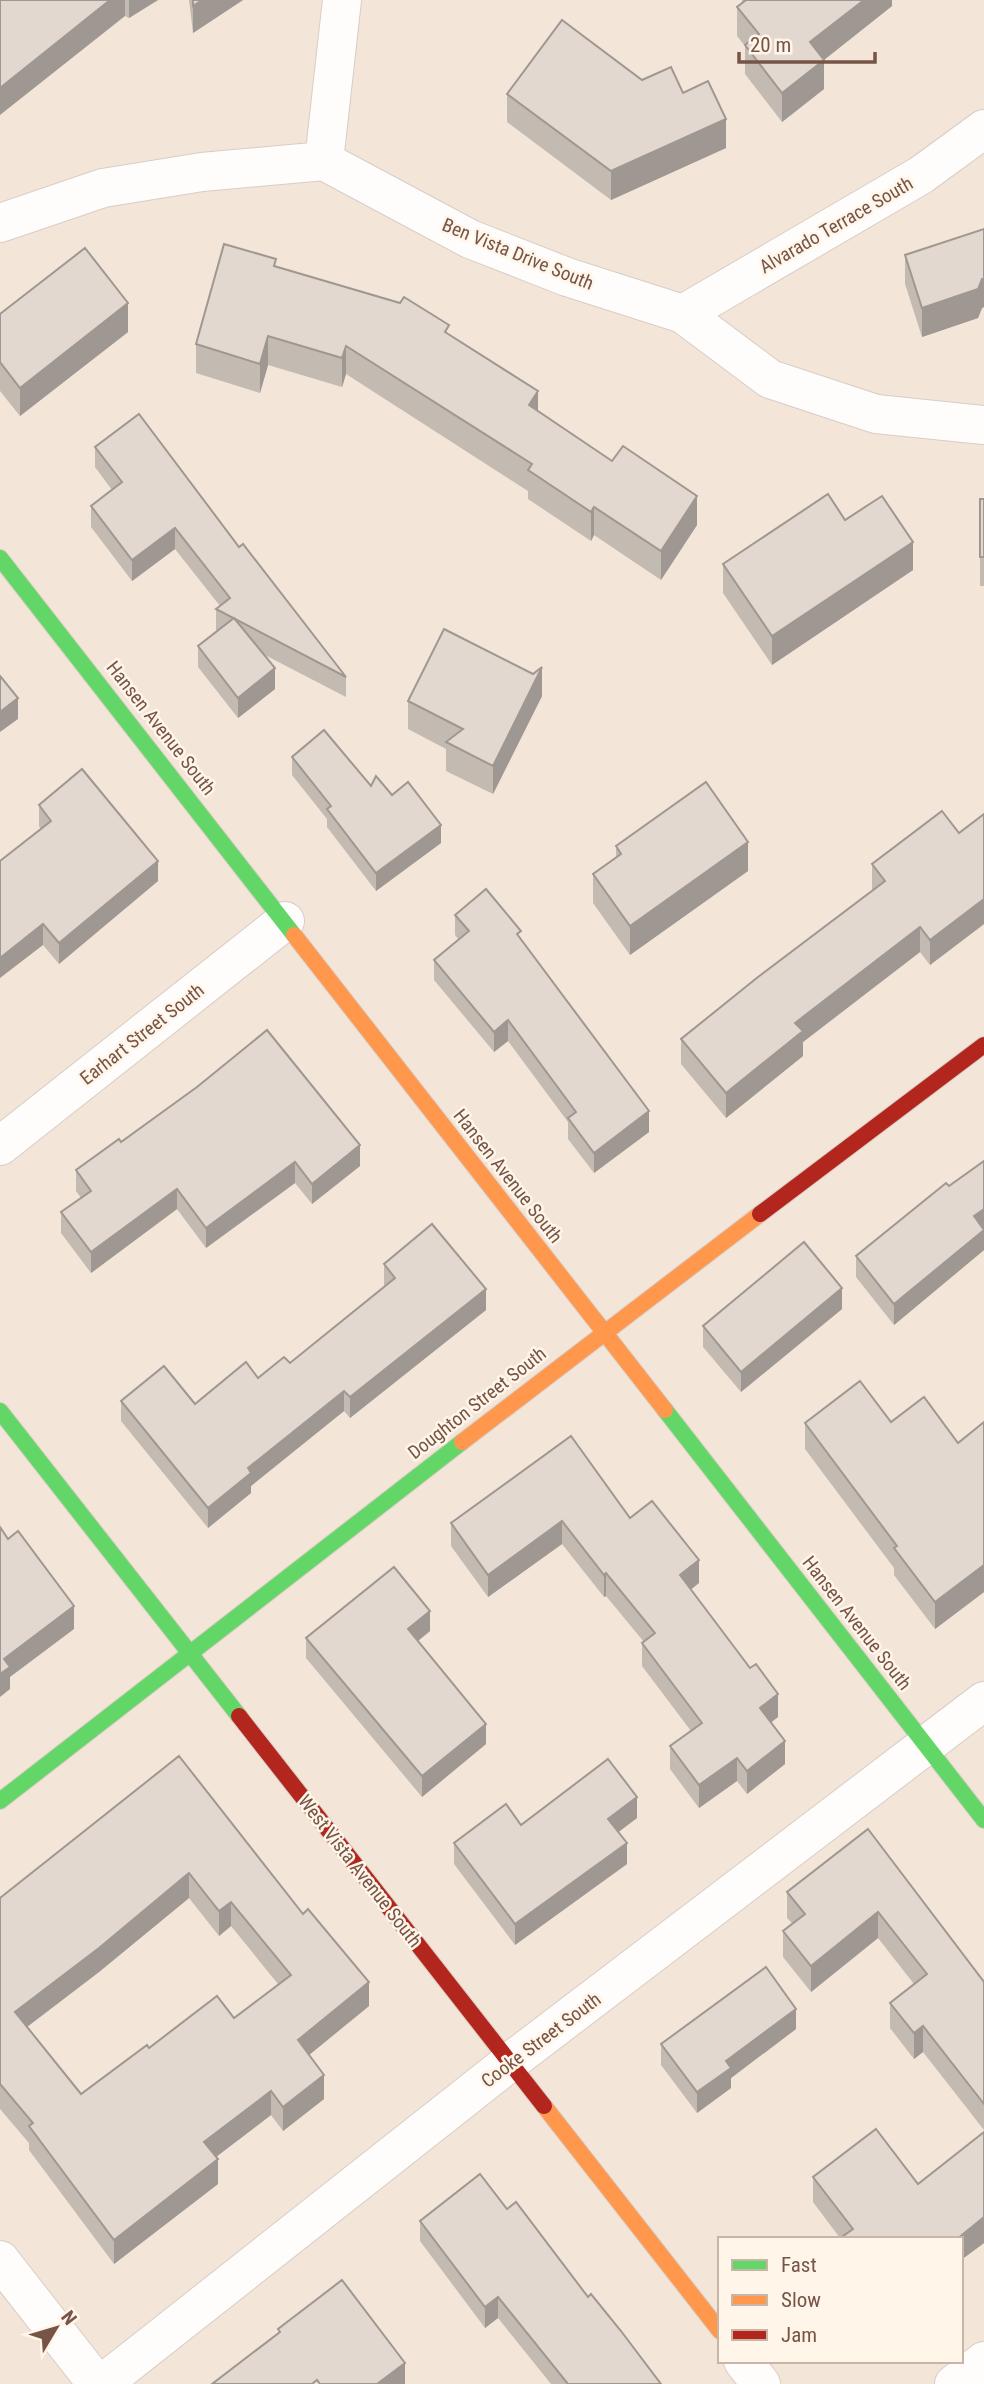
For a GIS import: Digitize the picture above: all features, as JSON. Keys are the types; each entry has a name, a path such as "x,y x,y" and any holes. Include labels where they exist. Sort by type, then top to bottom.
{"street":[{"path":"0,223 103,188 202,172 324,162 342,0"},
{"name":"Alvarado Terrace South","path":"683,314 921,175 984,129"},
{"name":"Ben Vista Drive South","path":"324,162 470,239 567,276 683,314 770,379 876,414 984,425"},
{"name":"Hansen Avenue South","path":"0,558 984,1820"},
{"name":"Earhart Street South","path":"0,1146 285,921"},
{"name":"Doughton Street South","path":"0,1801 603,1333 984,1045"},
{"name":"West Vista Avenue South","path":"0,1411 718,2328"},
{"name":"Cooke Street South","path":"100,2384 510,2062 984,1701"},
{"path":"0,2260 100,2384"},
{"path":"954,2384 984,2361"},
{"path":"745,2363 761,2384"}],"shaded area":[{"path":"0,0 984,0 984,2384 0,2384"}],"building":[{"path":"0,0 110,0 0,88"},
{"path":"746,0 864,0 810,42 824,60 782,93 745,45 759,34 737,7"},
{"path":"562,20 642,80 671,67 683,93 708,81 726,119 611,171 507,94"},
{"path":"984,229 984,279 978,289 922,308 905,255"},
{"path":"224,244 276,259 274,266 400,303 404,297 449,325 445,332 538,391 529,405 612,461 623,446 697,496 661,551 594,507 591,512 528,470 532,464 346,346 342,358 268,336 260,364 196,344"},
{"path":"85,248 128,303 20,388 0,362 0,314"},
{"path":"139,414 239,547 243,544 346,677 216,609 230,598 175,528 132,560 91,506 122,482 95,447"},
{"path":"828,494 845,520 882,496 913,542 772,636 723,564"},
{"path":"980,499 984,499 984,557 980,557"},
{"path":"234,618 275,668 238,698 198,646"},
{"path":"444,629 533,674 542,667 493,766 446,742 463,729 408,701"},
{"path":"0,676 18,698 0,712"},
{"path":"324,730 371,786 376,776 392,795 408,782 441,825 376,873 327,809 331,806 292,757"},
{"path":"82,769 158,861 59,943 43,924 0,958 0,861 51,821 39,805"},
{"path":"706,782 748,842 630,926 593,874 621,854 616,846"},
{"path":"942,811 959,833 984,814 984,899 930,940 920,927 795,1023 803,1031 726,1093 681,1039 885,881 872,864"},
{"path":"486,889 521,931 517,934 649,1111 594,1153 568,1118 576,1112 508,1020 494,1032 434,960 469,931 455,915"},
{"path":"267,1030 360,1145 312,1184 295,1162 206,1228 177,1189 91,1252 61,1212 91,1191 76,1170 119,1139 121,1142 197,1087"},
{"path":"984,1161 984,1209 974,1216 984,1230 894,1304 856,1256 946,1183 949,1186"},
{"path":"432,1224 486,1289 350,1397 344,1391 248,1468 251,1473 208,1508 121,1401 164,1366 195,1404 246,1362 258,1378 284,1357 290,1363 395,1278 384,1264"},
{"path":"804,1242 842,1288 741,1372 703,1326"},
{"path":"860,1381 891,1422 924,1397 958,1443 984,1422 984,1565 935,1602 894,1548 897,1546 805,1423"},
{"path":"571,1436 630,1518 652,1501 699,1560 680,1575 750,1668 756,1664 778,1694 760,1708 785,1741 747,1771 737,1758 699,1785 670,1746 702,1723 642,1643 655,1633 606,1573 604,1575 562,1521 488,1575 451,1523"},
{"path":"0,1527 8,1539 18,1531 74,1606 4,1659 10,1667 0,1674"},
{"path":"394,1567 430,1611 408,1629 486,1724 422,1776 306,1638"},
{"path":"179,1756 303,1914 308,1909 369,1982 298,2040 324,2075 283,2107 271,2091 204,2142 218,2159 114,2240 29,2126 33,2123 0,2084 0,1898","holes":["189,1873 219,1911 231,1902 291,1975 234,2018 217,1996 149,2048 147,2045 81,2094 15,2012 99,1948"]},
{"path":"608,1759 637,1797 608,1819 627,1843 515,1924 454,1843 506,1804 521,1825"},
{"path":"868,1829 984,1982 984,2104 923,2026 914,2033 890,2003 927,1974 878,1912 811,1966 783,1931 805,1914 787,1892"},
{"path":"766,1967 796,2009 726,2061 731,2068 697,2092 661,2044"},
{"path":"876,2129 918,2184 984,2132 984,2217 959,2237 842,2237 853,2229 813,2177"},
{"path":"480,2174 507,2209 516,2202 588,2297 591,2294 661,2384 568,2384 498,2297 485,2307 420,2221"},
{"path":"342,2280 405,2363 377,2384 320,2384 317,2380 312,2384 212,2384 280,2332 278,2329"}],"traffic: fast":[{"path":"0,558 294,935"},
{"path":"665,1410 984,1820"},
{"path":"0,1411 239,1716"},
{"path":"0,1801 462,1442"}],"traffic: slow":[{"path":"294,935 665,1410"},
{"path":"462,1442 760,1214"},
{"path":"544,2106 718,2328"}],"traffic: jam":[{"path":"760,1214 984,1045"},
{"path":"239,1716 544,2106"}]}
